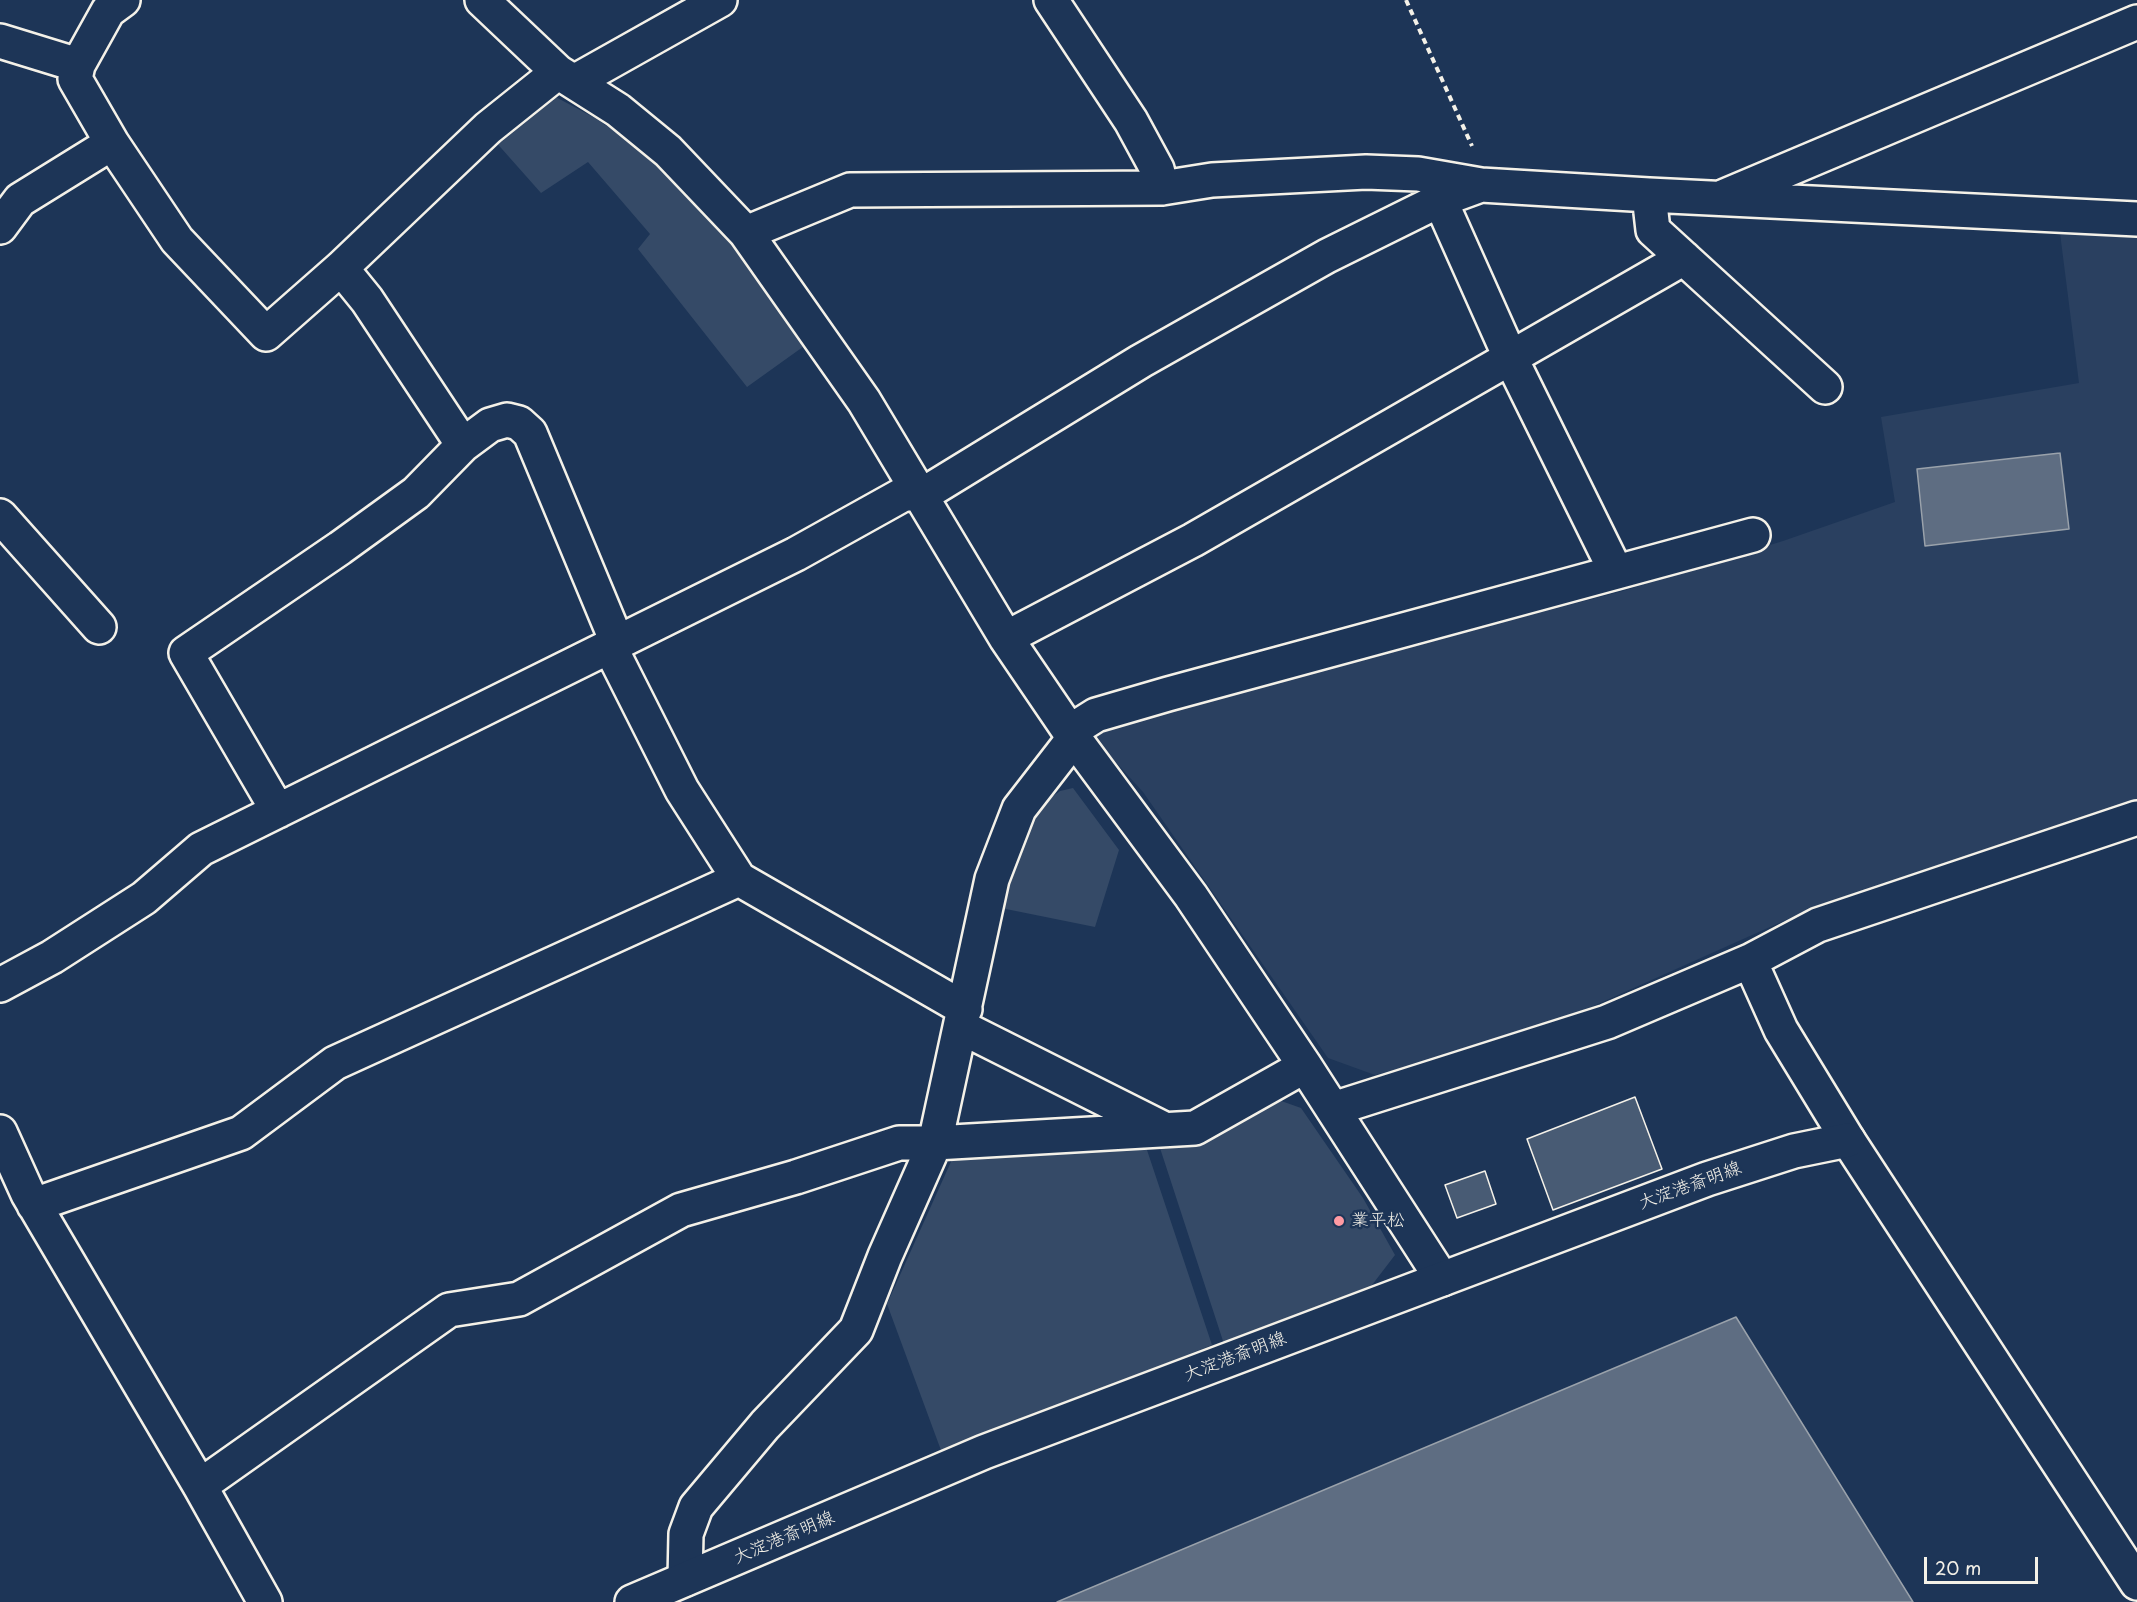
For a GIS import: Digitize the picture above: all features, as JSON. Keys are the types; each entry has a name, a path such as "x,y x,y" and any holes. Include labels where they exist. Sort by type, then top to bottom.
{"street":[{"path":"123,0 108,11 78,65 75,79 112,143 177,240 266,334 341,268 488,128 566,77 720,0"},
{"path":"482,0 566,77 618,110 668,151 746,233 864,400 1006,638 1071,735 1191,896 1305,1066 1442,1279"},
{"path":"1051,0 1131,121 1157,169 1162,188"},
{"path":"1718,199 2137,22"},
{"path":"0,41 78,65"},
{"path":"0,227 10,193 112,143"},
{"path":"746,233 850,190 1162,188 1212,180 1366,172 1418,174 1481,185 2137,219"},
{"path":"0,986 52,957 144,898 201,849 796,554 902,495 932,489 1141,361 1327,256 1440,200 1481,185"},
{"path":"1649,195 1653,230 1825,387"},
{"path":"1440,200 1512,359 1616,572"},
{"path":"1006,638 1193,540 1512,359 1684,258"},
{"path":"341,268 367,300 463,445"},
{"path":"278,811 186,653 340,549 416,493 463,445 490,425 507,420 519,423 530,433 613,644 681,790 739,879 963,1018 1166,1130"},
{"path":"0,516 99,627"},
{"path":"685,1579 686,1534 696,1507 765,1425 856,1330 885,1256 935,1143 992,879 1019,809 1071,735 1096,716 1168,694 1753,535"},
{"path":"1333,1109 1607,1022 1750,961 1818,926 2137,818"},
{"path":"19,1196 241,1133 335,1063 739,879"},
{"path":"1750,961 1781,1030 1848,1140 2137,1583"},
{"path":"200,1486 449,1310 519,1299 681,1210 796,1177 899,1143 935,1143 1195,1128 1305,1066"},
{"path":"0,1132 19,1196 200,1486 266,1602"},
{"name":"大淀港斎明線","path":"632,1602 984,1452 1707,1179 1794,1151 1848,1140"}],"path":[{"path":"1406,0 1485,174 1481,185"}],"shaded area":[{"path":"550,94 595,118 638,147 682,187 734,246 807,344 747,387 638,249 650,234 588,162 541,193 494,140"},
{"path":"2060,233 2137,238 2137,800 1808,910 1533,1033 1375,1075 1328,1058 1143,792 1091,735 1099,726 1623,591 1783,541 1895,502 1881,417 2079,383"},
{"path":"2060,453 2069,529 1925,546 1917,469"},
{"path":"1073,788 1119,850 1095,927 1001,908 1014,858 1029,823 1042,804 1060,791"},
{"path":"1270,1097 1301,1108 1363,1198 1395,1255 1372,1285 1224,1344 1160,1148 1202,1138"},
{"path":"1146,1147 1212,1345 942,1453 887,1304 954,1155"},
{"path":"1736,1317 1913,1602 1057,1602"}],"building":[{"path":"1635,1097 1662,1169 1553,1210 1527,1139"},
{"path":"1485,1171 1496,1204 1457,1218 1445,1185"}],"place":[{"name":"業平松","path":"1339,1221"}]}
